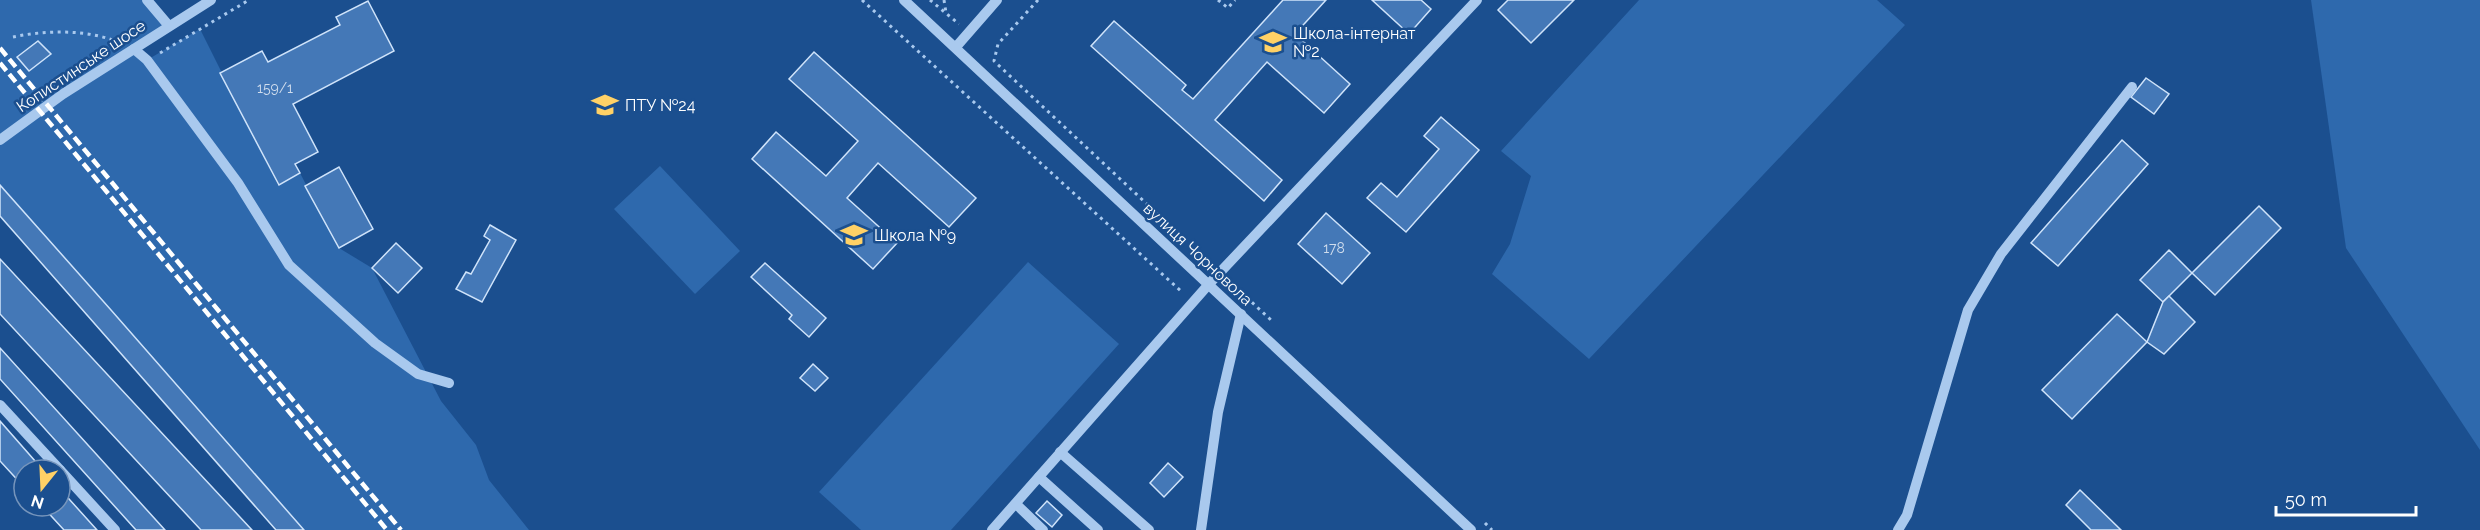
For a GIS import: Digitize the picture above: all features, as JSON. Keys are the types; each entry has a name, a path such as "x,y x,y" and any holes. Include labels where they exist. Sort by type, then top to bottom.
{"street":[{"path":"147,0 169,26"},
{"name":"Копистинське шосе","path":"0,140 211,0"},
{"name":"вулиця Чорновола","path":"904,0 1471,530"},
{"path":"956,47 998,0"},
{"path":"992,530 1209,284 1477,0"},
{"path":"134,49 147,60 238,183 289,265 375,344 418,374 449,383"},
{"path":"1898,530 1906,515 1968,310 2001,254 2132,87"},
{"path":"1201,530 1218,412 1241,314"},
{"path":"0,405 49,458"},
{"path":"1060,452 1149,530"},
{"path":"1039,477 1098,530"},
{"path":"72,483 115,530"},
{"path":"1016,504 1043,530"}],"path":[{"path":"147,60 249,0"},
{"path":"862,0 1194,302"},
{"path":"930,0 958,25 963,21"},
{"path":"944,0 946,14"},
{"path":"1218,0 1228,8 1235,0"},
{"path":"13,37 31,33 101,34 134,49"}],"shaded area":[{"path":"0,0 147,0 169,26 134,49 147,60 200,29 278,185 300,173 339,248 372,268 441,401 476,445 489,480 529,530 304,530 0,185"},
{"path":"1639,0 1877,0 1905,25 1589,359 1492,274 1510,244 1531,176 1501,151"},
{"path":"2311,0 2480,0 2480,450 2346,248"},
{"path":"660,166 740,251 695,294 614,209"},
{"path":"1028,262 1119,344 951,530 861,530 819,492"}],"building":[{"path":"1283,0 1326,0 1295,34 1350,84 1324,113 1267,62 1215,120 1282,180 1264,201 1091,46 1114,21 1186,85 1182,90 1193,99"},
{"path":"1372,0 1421,0 1431,9 1409,34"},
{"path":"1508,0 1574,0 1531,43 1498,10"},
{"path":"368,1 394,51 293,104 318,152 295,164 300,173 279,185 220,73 262,51 268,62 340,25 336,17"},
{"path":"38,41 51,54 29,71 17,57"},
{"path":"814,52 976,198 949,227 878,163 847,198 897,243 873,269 752,159 776,132 826,176 858,141 789,79"},
{"path":"2146,78 2169,94 2154,114 2131,97"},
{"path":"1441,117 1479,150 1406,232 1367,198 1381,183 1397,197 1439,149 1424,136"},
{"path":"2122,140 2148,164 2058,266 2031,243"},
{"path":"339,167 373,229 339,248 305,186"},
{"path":"0,185 304,530 276,530 0,216"},
{"path":"2259,206 2281,228 2215,295 2192,273"},
{"path":"1326,213 1370,253 1342,284 1298,244"},
{"path":"490,225 516,240 482,302 456,289 466,272 471,274 490,240 484,236"},
{"path":"396,243 422,268 398,293 372,268"},
{"path":"2169,250 2192,273 2163,302 2140,280"},
{"path":"0,259 252,530 201,530 0,314"},
{"path":"765,263 826,318 809,337 789,319 792,315 751,277"},
{"path":"2169,296 2195,322 2164,354 2147,342 2163,302"},
{"path":"2117,314 2147,342 2072,419 2042,390"},
{"path":"0,348 165,530 136,530 0,379"},
{"path":"813,364 828,378 815,391 800,378"},
{"path":"0,421 32,458 12,458 12,474 0,461"},
{"path":"1168,463 1183,477 1164,497 1150,483"},
{"path":"2080,490 2121,530 2091,530 2066,505"},
{"path":"1047,501 1062,515 1052,527 1036,513"},
{"path":"72,502 97,530 64,530 53,518 72,518"}],"railway":[{"path":"0,48 401,530"},
{"path":"0,63 387,530"}],"place":[{"name":"Школа-інтернат №2","path":"1273,42"},
{"name":"ПТУ №24","path":"605,105"},
{"name":"Школа №9","path":"854,235"}]}
